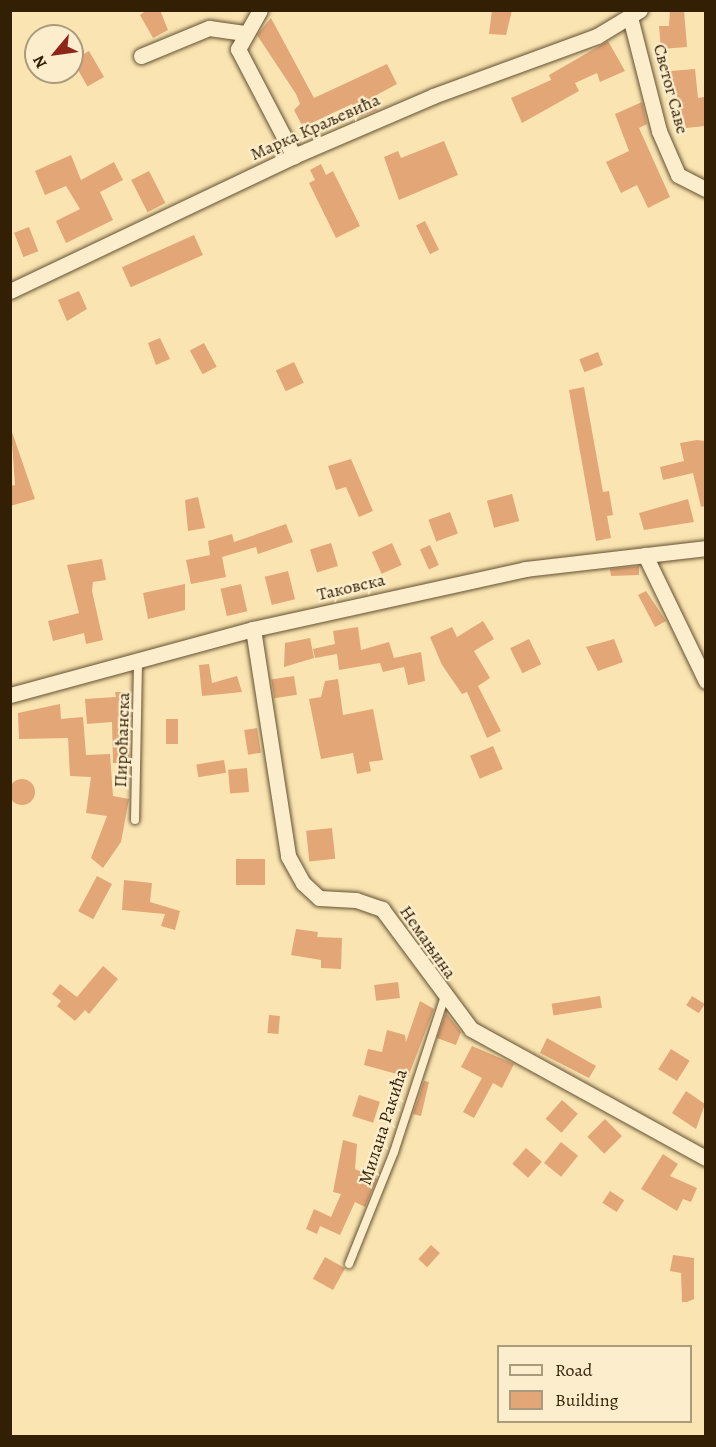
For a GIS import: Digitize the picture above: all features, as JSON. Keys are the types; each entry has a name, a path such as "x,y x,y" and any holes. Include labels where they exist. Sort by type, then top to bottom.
{"street":[{"path":"260,10 238,44 242,58 294,156"},
{"name":"Марка Краљевића","path":"10,291 294,156 433,96 597,36 635,14"},
{"name":"Светог Саве","path":"635,14 659,131 678,176 705,189"},
{"path":"141,56 209,28 243,33"},
{"name":"Таковска","path":"10,695 253,629 525,569 705,548"},
{"path":"645,555 705,681"},
{"name":"Немањина","path":"253,629 288,856 297,876 319,898 356,900 382,909 444,999 471,1029 705,1158"}],"lane":[{"name":"Пироћанска","path":"135,820 138,661"},
{"name":"Милана Ракића","path":"349,1264 394,1152 444,999"}],"building":[{"path":"147,10 160,10 168,30 153,38 140,15"},
{"path":"492,10 512,10 506,35 489,34"},
{"path":"670,10 684,10 687,47 661,49 659,26 669,26"},
{"path":"271,18 314,98 387,64 397,84 371,98 377,110 359,117 352,104 303,127 294,110 300,104 296,94 257,35"},
{"path":"608,41 625,71 600,82 597,73 575,83 579,91 522,123 511,98 551,80 549,75"},
{"path":"89,51 104,77 88,86 84,80 84,54"},
{"path":"695,69 698,98 704,97 705,126 686,128 670,71"},
{"path":"642,102 647,124 639,128 670,197 648,208 637,185 621,193 606,162 629,151 615,114"},
{"path":"444,141 458,175 399,200 384,157 398,151 401,158"},
{"path":"71,155 81,180 114,162 123,180 100,192 113,220 66,243 56,221 80,209 66,186 45,195 35,171"},
{"path":"321,164 326,175 333,171 360,226 336,238 309,183 315,180 310,170"},
{"path":"149,171 165,203 148,212 131,180"},
{"path":"425,221 439,250 430,254 416,225"},
{"path":"29,227 38,251 23,257 14,233"},
{"path":"194,235 203,255 131,287 122,267"},
{"path":"79,291 87,309 67,321 58,300"},
{"path":"160,338 170,359 156,365 148,343"},
{"path":"204,343 217,367 203,374 190,351"},
{"path":"598,352 603,365 584,372 579,359"},
{"path":"294,362 304,383 286,391 276,370"},
{"path":"584,387 603,492 609,491 613,515 607,516 611,538 596,541 569,390"},
{"path":"11,429 35,499 10,506 10,486 15,485"},
{"path":"705,441 705,506 701,507 693,473 663,480 660,467 684,461 680,443"},
{"path":"351,459 373,511 359,517 346,487 336,490 328,466"},
{"path":"512,494 519,521 494,528 487,501"},
{"path":"198,497 205,528 188,531 185,500"},
{"path":"688,499 694,522 644,530 639,513"},
{"path":"450,512 458,534 436,541 428,520"},
{"path":"286,524 293,542 258,554 256,547 222,557 226,577 191,584 186,560 210,555 208,541 232,534 234,542"},
{"path":"331,543 338,566 317,572 310,549"},
{"path":"392,543 402,565 382,574 372,552"},
{"path":"430,545 439,565 429,570 420,549"},
{"path":"102,559 106,580 93,582 92,591 103,640 86,644 84,633 53,641 48,621 79,613 67,565"},
{"path":"639,566 639,575 611,576 610,569"},
{"path":"288,571 295,599 272,605 265,577"},
{"path":"185,584 185,610 148,619 143,593"},
{"path":"241,584 247,611 227,616 221,589"},
{"path":"646,591 666,621 655,627 638,595"},
{"path":"483,621 494,639 474,651 490,678 478,686 501,731 487,738 467,692 462,694 442,665 430,637 452,627 457,637"},
{"path":"358,627 361,650 389,642 394,658 421,652 425,681 408,685 404,667 383,672 380,663 339,670 337,654 315,658 313,649 335,644 333,631"},
{"path":"310,638 314,658 284,667 285,643"},
{"path":"529,639 541,664 522,673 510,648"},
{"path":"614,639 623,662 598,671 586,647"},
{"path":"209,664 212,683 237,676 242,692 202,696 199,665"},
{"path":"294,676 297,695 274,698 271,680"},
{"path":"338,679 343,715 373,709 383,760 369,762 371,771 357,774 353,753 321,759 309,699 321,697 325,681"},
{"path":"115,692 131,692 129,763 113,763 112,722 87,724 85,699 116,697"},
{"path":"60,704 61,719 83,717 86,755 110,754 113,796 129,799 121,842 103,868 91,858 107,816 86,813 91,777 70,776 68,738 19,739 18,713"},
{"path":"166,719 178,719 178,744 166,744"},
{"path":"257,728 261,753 248,755 244,730"},
{"path":"493,746 503,769 480,779 470,756"},
{"path":"224,760 226,773 198,777 196,764"},
{"path":"247,768 249,792 230,794 228,770"},
{"path":"22,779 31,783 35,792 31,801 22,805 13,801 9,792 13,783"},
{"path":"332,828 335,859 309,862 306,831"},
{"path":"236,859 265,859 265,885 236,885"},
{"path":"97,876 112,884 93,919 78,911"},
{"path":"124,880 152,883 150,902 180,911 175,930 161,926 165,914 122,910"},
{"path":"296,929 318,932 317,937 342,938 341,969 321,968 321,960 291,955"},
{"path":"103,966 118,979 89,1014 85,1010 75,1021 57,1006 61,1001 52,994 60,984 77,997"},
{"path":"398,982 400,998 376,1001 374,985"},
{"path":"600,996 602,1008 553,1016 552,1004"},
{"path":"692,996 705,1004 699,1013 686,1005"},
{"path":"420,1001 434,1009 408,1077 364,1065 368,1049 382,1052 387,1030 405,1035 406,1042"},
{"path":"446,1013 461,1032 456,1045 437,1038"},
{"path":"269,1015 280,1016 278,1034 267,1033"},
{"path":"547,1038 596,1066 589,1078 540,1053"},
{"path":"472,1046 514,1064 502,1088 493,1083 474,1118 463,1112 482,1078 461,1067"},
{"path":"671,1049 690,1061 677,1081 658,1069"},
{"path":"424,1081 429,1082 421,1116 413,1114"},
{"path":"686,1091 705,1104 696,1129 672,1113"},
{"path":"359,1095 380,1102 373,1123 352,1116"},
{"path":"562,1100 578,1114 561,1133 546,1119"},
{"path":"605,1119 622,1136 604,1154 587,1137"},
{"path":"343,1140 357,1144 355,1169 377,1179 365,1207 355,1202 340,1235 320,1226 317,1234 306,1229 314,1209 331,1217 341,1194 333,1192"},
{"path":"561,1142 578,1156 561,1177 544,1163"},
{"path":"526,1148 542,1162 528,1178 512,1164"},
{"path":"663,1154 678,1164 670,1176 697,1188 691,1202 683,1199 677,1211 641,1189"},
{"path":"610,1191 624,1200 617,1212 602,1203"},
{"path":"431,1245 440,1253 427,1267 418,1259"},
{"path":"673,1255 694,1258 694,1299 687,1302 682,1302 681,1273 670,1271"},
{"path":"325,1257 345,1268 333,1290 313,1279"}]}
